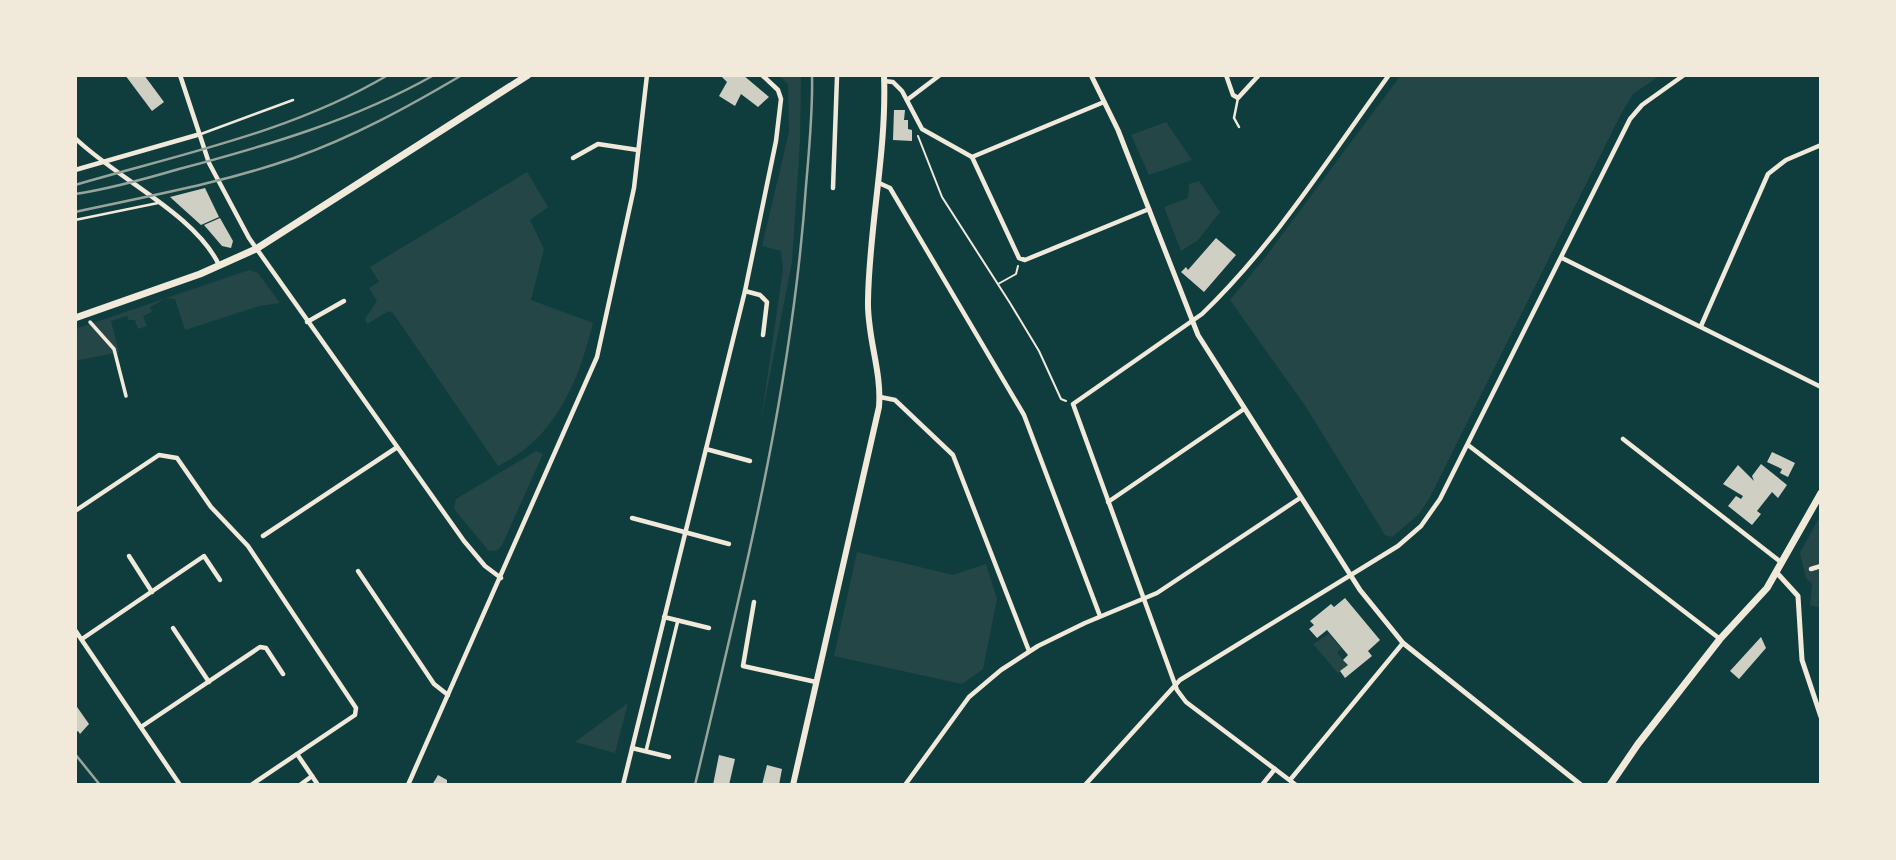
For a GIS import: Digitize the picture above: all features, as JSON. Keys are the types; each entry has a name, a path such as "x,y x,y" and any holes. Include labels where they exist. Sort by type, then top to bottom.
{"main road":[{"path":"75,318 220,266 256,249 528,75"},
{"path":"793,785 880,397 868,304 879,183 884,78"},
{"path":"1610,785 1638,744 1720,639 1777,573 1821,493"}],"street":[{"path":"180,75 197,135 220,186 256,249 474,555 501,578"},
{"path":"408,785 597,357 623,247 647,75"},
{"path":"623,785 746,291 782,106 778,90 762,75"},
{"path":"907,100 940,75"},
{"path":"1090,75 1149,209 1191,322 1350,576 1403,643 1581,785"},
{"path":"1226,75 1233,95 1238,98 1259,75"},
{"path":"1296,785 1186,702 1175,686 1073,404 1191,322 1219,298 1250,262 1389,75"},
{"path":"1085,785 1175,686 1398,546 1422,526 1440,499 1468,445 1634,112 1684,75"},
{"path":"833,188 837,76"},
{"path":"884,78 897,86 922,129 972,157 1019,258 1025,260 1149,209"},
{"path":"972,157 1104,102"},
{"path":"75,170 197,135"},
{"path":"75,138 101,162 189,226 213,252 220,266"},
{"path":"573,158 597,144 638,150"},
{"path":"1701,326 1768,174 1786,160 1821,145"},
{"path":"879,183 890,188 1024,415 1100,616"},
{"path":"1562,258 1821,387"},
{"path":"746,291 760,295 767,302 763,335"},
{"path":"307,322 344,301"},
{"path":"90,322 114,349 126,396"},
{"path":"880,397 895,400 953,455 1029,651"},
{"path":"1108,502 1244,409"},
{"path":"1623,439 1782,563"},
{"path":"1468,445 1720,639"},
{"path":"263,536 396,448"},
{"path":"706,449 750,461"},
{"path":"75,511 159,455 177,458 211,507 248,546 356,708 355,715 251,785"},
{"path":"905,785 969,697 1029,651 1100,616 1144,599 1300,498"},
{"path":"632,518 729,544"},
{"path":"129,556 152,592"},
{"path":"82,639 204,556 220,580"},
{"path":"1811,569 1821,566"},
{"path":"358,571 434,684 448,695"},
{"path":"1777,573 1798,596 1802,660 1821,717"},
{"path":"754,602 743,667 816,682"},
{"path":"664,617 709,628"},
{"path":"646,751 678,621"},
{"path":"173,628 209,682"},
{"path":"75,629 180,785"},
{"path":"1290,780 1403,643"},
{"path":"141,727 263,646 283,674"},
{"path":"632,748 670,757"},
{"path":"297,754 318,785"},
{"path":"1262,785 1275,769"},
{"path":"300,785 312,776"}],"lane":[{"path":"1238,98 1234,118 1238,127"},
{"path":"197,135 293,100"},
{"path":"75,220 158,203"}],"path":[{"path":"918,135 942,197 1038,351 1061,399 1073,404"},
{"path":"998,284 1016,274 1019,258"}],"shaded area":[{"path":"778,75 801,75 800,142 792,262 761,420 783,270 781,251 762,246 789,132 788,84"},
{"path":"1401,75 1661,75 1633,94 1621,114 1429,499 1418,515 1392,537 1385,535 1306,407 1230,300 1264,259"},
{"path":"1166,122 1192,160 1149,175 1131,135"},
{"path":"527,172 548,207 530,220 544,249 531,300 593,323 580,365 562,405 535,440 498,466 393,313 389,311 367,324 365,319 377,301 369,288 379,282 370,267"},
{"path":"1199,181 1220,212 1198,240 1181,251 1164,207 1188,198 1189,184"},
{"path":"249,270 258,273 280,303 259,306 185,330 175,299 166,298"},
{"path":"165,298 150,307 152,312 143,316 147,326 138,329 135,320 129,320 127,316 111,321 119,352 75,361 75,329"},
{"path":"536,451 543,454 502,545 498,550 489,551 454,509 456,499"},
{"path":"1821,514 1821,608 1810,605 1812,584 1806,578 1800,553"},
{"path":"857,552 953,575 986,564 997,599 983,669 962,684 834,656"},
{"path":"1329,634 1341,648 1337,653 1348,665 1338,673 1313,644"},
{"path":"628,703 615,753 575,742"}],"building":[{"path":"125,75 144,75 164,102 152,111"},
{"path":"720,75 743,75 769,97 758,107 741,94 735,106 719,96 727,82"},
{"path":"894,110 905,110 904,120 908,120 908,129 912,130 912,141 893,140"},
{"path":"205,188 219,217 201,225 170,197"},
{"path":"220,218 233,241 231,248 222,246 204,225"},
{"path":"1216,238 1236,255 1204,292 1181,272 1186,267 1188,270"},
{"path":"1772,452 1795,463 1788,477 1780,473 1782,469 1767,462"},
{"path":"1761,464 1787,485 1778,498 1772,492 1757,511 1761,514 1752,525 1728,506 1736,496 1741,499 1743,496 1723,484 1738,465 1754,481 1752,476"},
{"path":"1345,598 1380,640 1368,651 1372,656 1345,678 1340,671 1348,665 1343,660 1348,655 1327,630 1317,638 1309,629 1314,625 1310,621 1331,604 1334,607"},
{"path":"1761,637 1766,648 1739,679 1730,671"},
{"path":"75,704 89,724 80,734 78,731 75,733"},
{"path":"719,755 735,759 729,785 713,785"},
{"path":"767,765 782,769 779,785 762,785"},
{"path":"438,775 447,780 447,785 432,785"}],"railway":[{"path":"75,185 275,127 351,95 388,75"},
{"path":"75,194 140,180 277,141 373,105 434,75"},
{"path":"75,212 213,182 294,158 380,121 462,75"},
{"path":"695,785 747,562 777,413 799,262 812,75"},
{"path":"75,754 100,785"}]}
